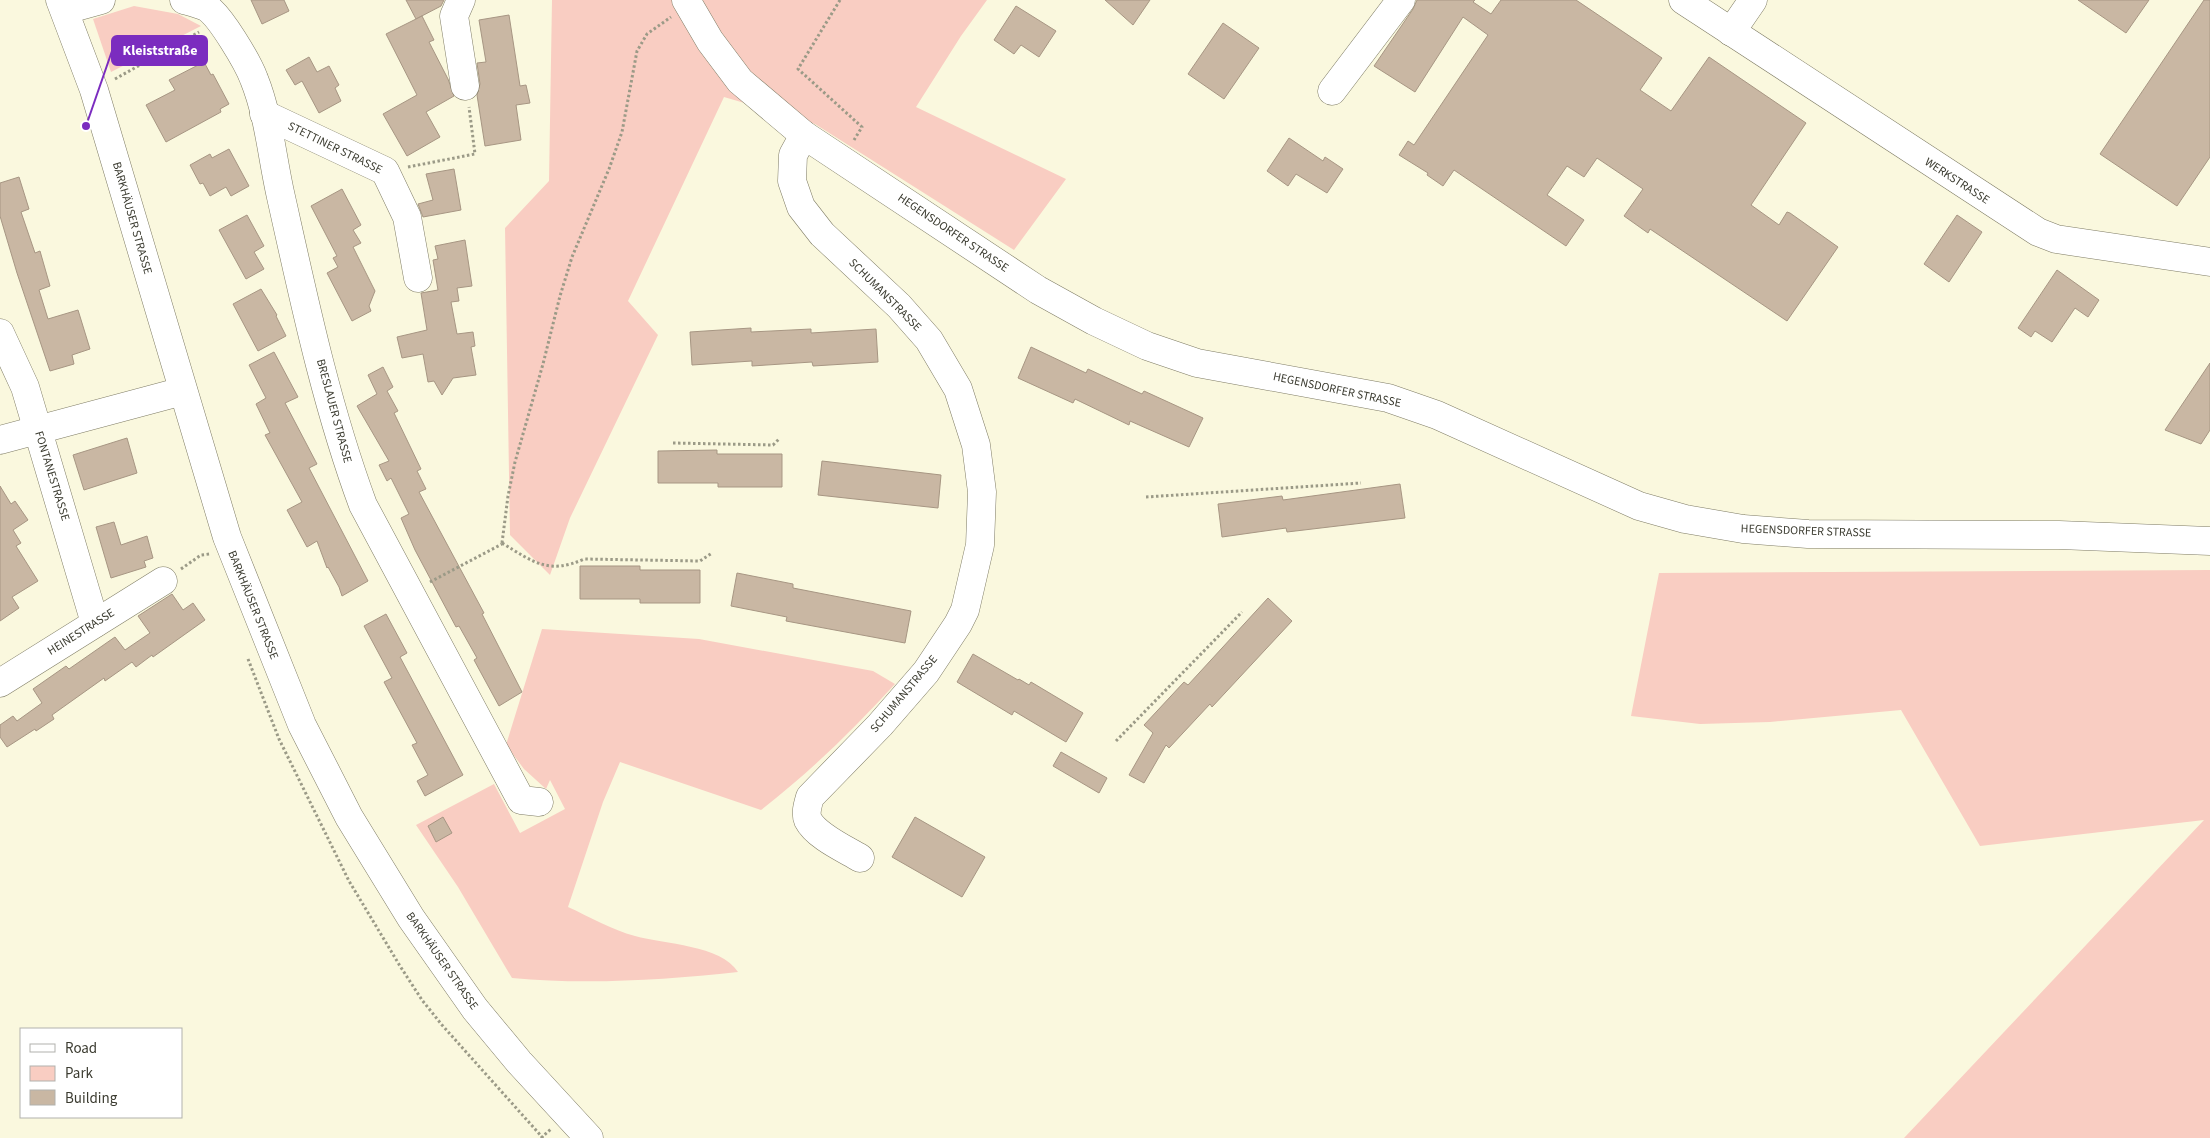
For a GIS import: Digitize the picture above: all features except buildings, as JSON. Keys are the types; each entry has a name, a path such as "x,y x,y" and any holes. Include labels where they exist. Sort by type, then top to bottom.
{"street":[{"path":"62,5 100,0"},
{"path":"462,0 454,16 466,86"},
{"path":"1332,91 1401,0"},
{"name":"WERKSTRASSE","path":"1683,0 2038,232 2056,239 2210,262"},
{"path":"1731,32 1752,0"},
{"name":"HEGENSDORFER STRASSE","path":"688,4 710,42 740,81 804,135 1038,290 1094,321 1147,346 1197,363 1388,398 1437,415 1639,506 1685,520 1743,529 1808,534 2059,535 2210,541"},
{"name":"BARKHÄUSER STRASSE","path":"62,5 94,90 226,537 302,725 349,817 411,918 475,1009 519,1062 589,1138"},
{"name":"BRESLAUER STRASSE","path":"204,8 238,46 254,79 264,114 298,274 333,414 347,463 363,505 521,800 539,802"},
{"name":"STETTINER STRASSE","path":"264,114 385,171 407,217 418,278"},
{"name":"SCHUMANSTRASSE","path":"804,135 793,155 792,164 792,181 800,207 822,234 899,306 929,340 958,390 976,444 982,492 980,545 965,610 958,624 926,672 880,725 810,797 807,819 815,830 860,858"},
{"name":"FONTANESTRASSE","path":"0,333 25,387 95,623"},
{"path":"0,440 183,391"},
{"name":"HEINESTRASSE","path":"0,684 163,581"}],"path":[{"path":"840,0 798,69 862,128"},
{"path":"502,543 508,496 515,462 560,296 572,257 609,170 622,132 637,50 642,40 657,25 688,4"},
{"path":"94,90 204,8"},
{"path":"385,171 476,154 466,86"},
{"path":"673,444 773,445 779,438"},
{"path":"1146,497 1361,483"},
{"path":"502,543 535,563 557,568 570,566 584,559 700,561 712,553"},
{"path":"410,593 502,543"},
{"path":"163,581 201,555 218,552"},
{"path":"1116,741 1242,612"}],"green space":[{"path":"552,0 987,0 961,36 916,107 1066,179 1014,250 815,124 724,97 628,301 658,335 570,518 550,575 510,535 505,228 549,181"},
{"path":"134,6 178,14 201,26 111,72 93,19"},
{"path":"2210,570 2210,1138 1904,1138 2204,820 1980,846 1901,710 1770,722 1700,724 1631,716 1659,573"},
{"path":"542,629 699,639 873,671 895,684 831,750 761,810 620,762 603,802 568,907 626,933 706,951 730,963 738,972 625,981 568,981 512,978 458,887 416,825 494,784 520,833 565,809 550,780 546,789 524,769 506,745"}],"place":[{"name":"Kleiststraße","path":"86,126"}]}
